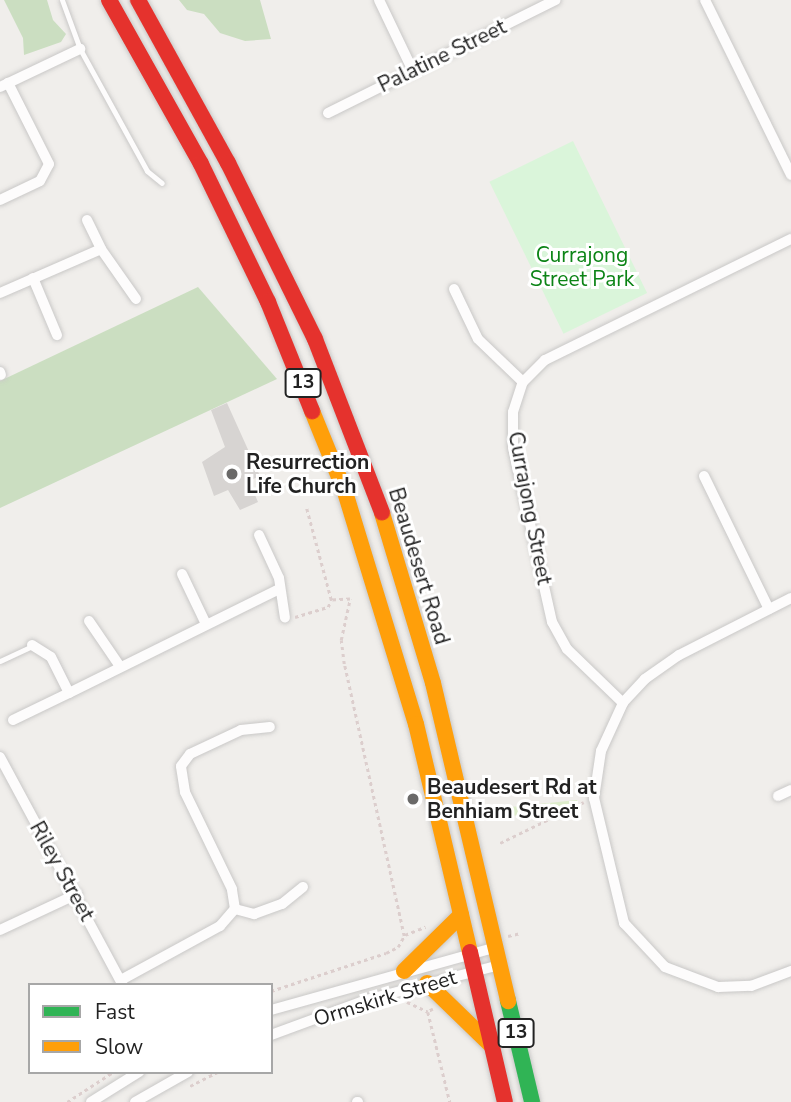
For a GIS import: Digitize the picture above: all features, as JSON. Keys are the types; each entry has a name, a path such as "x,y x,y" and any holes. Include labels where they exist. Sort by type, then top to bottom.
{"highway":[{"name":"13","path":"110,0 212,185 320,426 389,623 505,1102"},
{"name":"Beaudesert Road","path":"138,0 229,163 315,340 392,540 433,683 500,942 499,965 532,1102"},
{"path":"404,971 461,915"},
{"path":"427,983 491,1045"}],"street":[{"path":"379,0 413,71"},
{"name":"Palatine Street","path":"328,113 556,0"},
{"path":"705,0 791,175"},
{"path":"0,200 40,181 49,164 4,85 80,49"},
{"path":"87,220 101,249 136,299"},
{"path":"454,289 478,339 523,382 545,360 791,239"},
{"path":"0,293 101,249"},
{"path":"33,278 57,335"},
{"name":"Currajong Street","path":"523,382 513,412 513,447 552,622 567,649 623,703"},
{"path":"704,475 769,609"},
{"path":"258,535 279,589 285,618"},
{"path":"182,574 206,624"},
{"path":"13,720 119,665 279,589"},
{"path":"791,598 679,655 623,703 601,751 594,798 624,923 665,968 718,987 751,986 791,971"},
{"path":"89,621 119,665"},
{"path":"33,645 51,657 69,693"},
{"path":"122,982 220,926 235,909 232,889 185,792 181,766 190,754 241,730 270,727"},
{"name":"Riley Street","path":"0,757 122,982"},
{"path":"778,796 791,790"},
{"path":"235,909 254,914 282,904 303,887"},
{"path":"0,930 76,894"},
{"name":"Ormskirk Street","path":"273,1009 470,954 500,942"},
{"name":"Ormskirk Street","path":"273,1034 427,983 499,965"},
{"path":"91,1102 136,1074"},
{"path":"135,1102 170,1077"}],"lane":[{"path":"62,0 80,49 147,171 162,183"},
{"path":"0,661 33,645"}],"path":[{"path":"306,507 331,600"},
{"path":"285,618 318,612 331,600 350,599 341,640 344,664 404,936"},
{"path":"500,843 594,798"},
{"path":"273,990 386,953 398,947 404,936 429,926 435,932"},
{"path":"500,942 521,933"},
{"path":"400,1002 428,1012"},
{"path":"428,1012 440,1004"},
{"path":"428,1012 450,1102"},
{"path":"67,1102 110,1074"}],"green space":[{"path":"4,0 47,0 53,20 66,34 61,42 24,55 23,38"},
{"path":"179,0 260,0 271,39 245,41 220,33 204,14 187,10"},
{"name":"Currajong Street Park","path":"573,141 647,293 563,334 489,182"},
{"path":"198,287 277,379 0,508 0,381"},
{"path":"577,800 578,809 494,818 493,809"}],"building":[{"name":"Resurrection Life Church","path":"227,403 260,476 249,481 258,502 240,510 228,490 214,496 202,462 225,447 211,410"}],"traffic: fast":[{"path":"508,1001 532,1102"}],"traffic: slow":[{"path":"312,411 345,492 416,724 470,952"},
{"path":"382,513 433,683 508,1001"},
{"path":"404,971 461,915"},
{"path":"427,983 491,1045"}],"traffic: jam":[{"path":"109,0 201,164 268,302 312,411"},
{"path":"138,0 228,163 315,339 382,513"},
{"path":"470,952 505,1102"}],"place":[{"name":"Resurrection Life Church","path":"232,474"},
{"name":"Beaudesert Rd at Benhiam Street","path":"413,799"}]}
